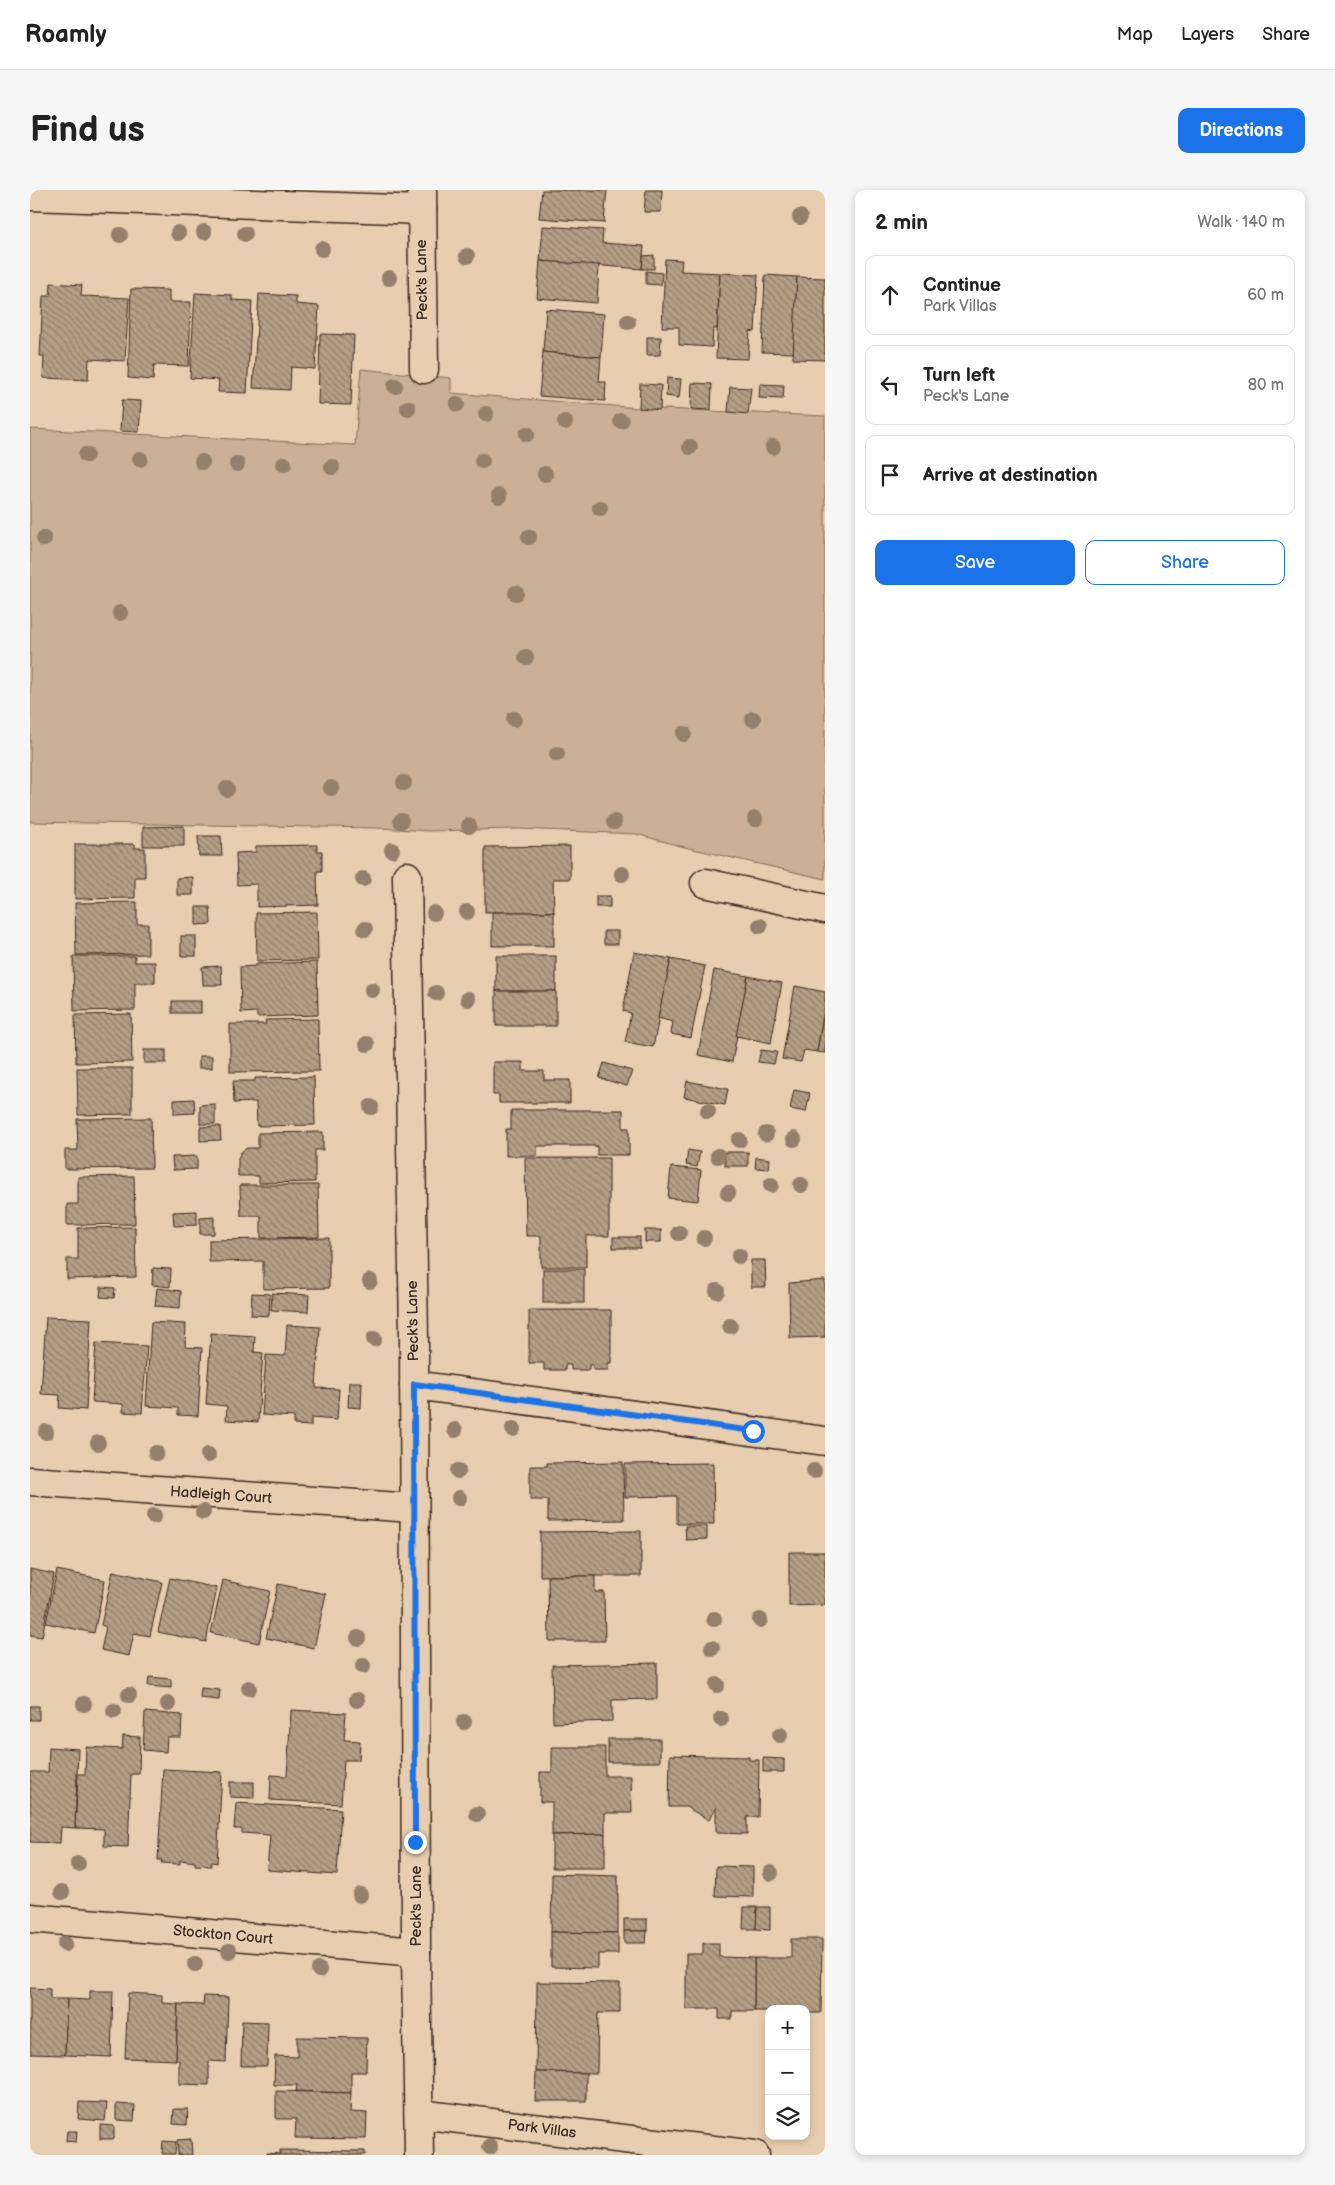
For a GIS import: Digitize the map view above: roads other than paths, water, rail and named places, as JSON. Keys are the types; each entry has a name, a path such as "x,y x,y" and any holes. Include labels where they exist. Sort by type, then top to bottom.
{"street":[{"path":"30,196 422,200"},
{"name":"Peck's Lane","path":"422,200 424,369"},
{"name":"Peck's Lane","path":"407,876 414,1384 413,1508 419,2155"},
{"path":"705,884 825,909"},
{"path":"414,1384 825,1441"},
{"name":"Hadleigh Court","path":"30,1481 413,1508"},
{"name":"Stockton Court","path":"30,1918 416,1952"},
{"name":"Park Villas","path":"419,2114 755,2155"}]}
